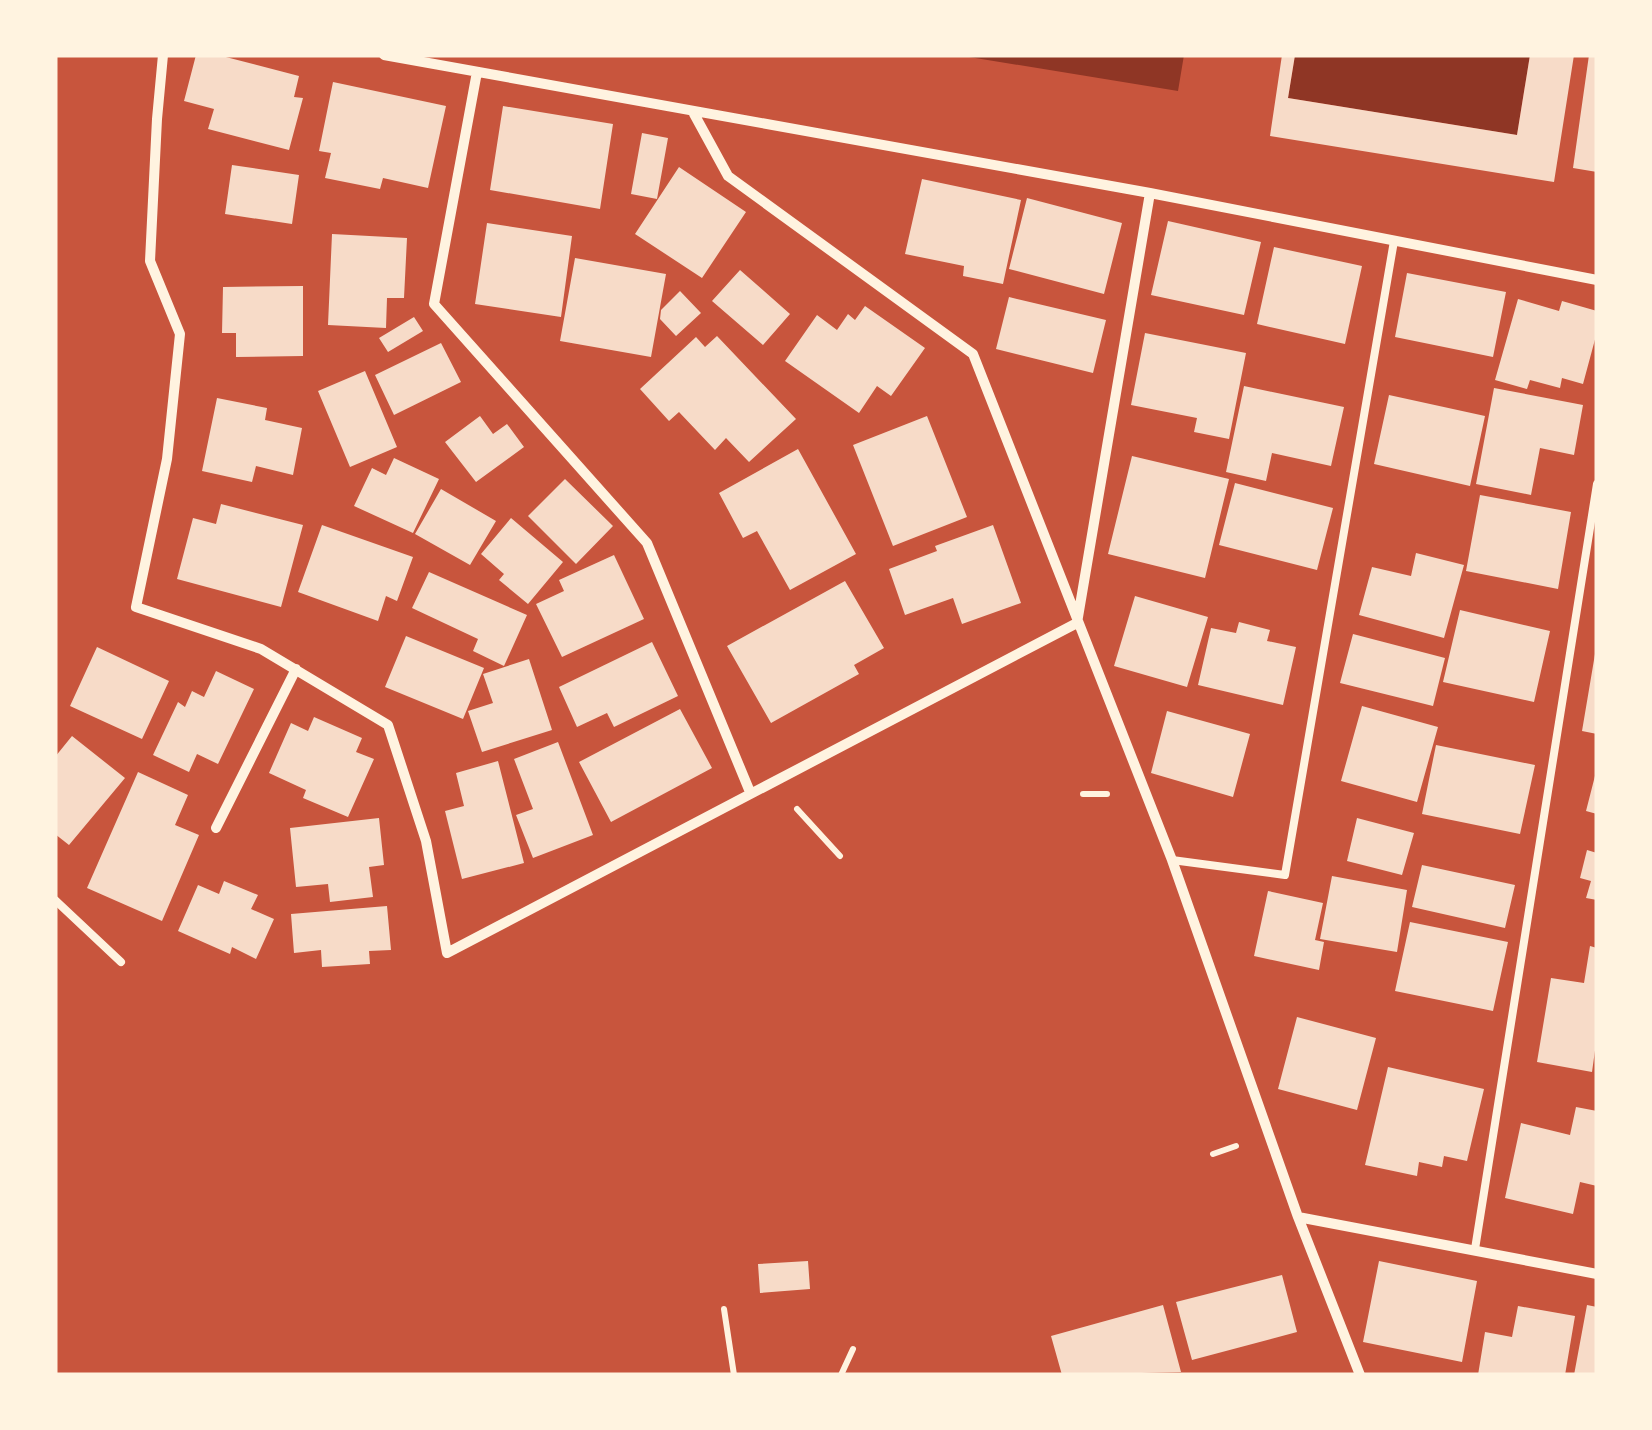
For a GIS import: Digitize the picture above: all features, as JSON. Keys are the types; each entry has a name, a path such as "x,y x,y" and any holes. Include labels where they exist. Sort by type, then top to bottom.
{"street":[{"path":"163,55 150,261 180,334 167,459 136,607 261,649 388,725 426,841 447,953 1077,623"},
{"path":"384,55 1150,193 1597,280"},
{"path":"477,72 434,304 648,543 750,792"},
{"path":"694,112 728,176 973,354 1172,860 1298,1216 1360,1375"},
{"path":"1077,623 1150,193"},
{"path":"216,828 296,669"},
{"path":"1298,1216 1597,1274"}],"lane":[{"path":"1172,860 1285,875 1394,241"},
{"path":"1475,1249 1597,484"},
{"path":"55,900 121,962"}],"path":[{"path":"771,781 840,856"},
{"path":"724,1309 734,1375"},
{"path":"841,1375 853,1349"}],"shaded area":[{"path":"957,55 1184,55 1178,91"},
{"path":"1295,55 1530,55 1517,135 1288,98"}],"building":[{"path":"196,55 218,55 299,76 294,97 303,98 289,150 208,129 214,109 184,101"},
{"path":"1282,55 1295,55 1288,98 1517,135 1530,55 1574,55 1554,182 1270,136"},
{"path":"1589,55 1597,55 1597,172 1573,168"},
{"path":"333,82 446,106 428,188 383,178 380,189 325,178 331,153 319,151"},
{"path":"503,106 613,124 600,209 490,190"},
{"path":"642,133 668,138 657,199 631,194"},
{"path":"232,165 299,175 292,224 225,214"},
{"path":"679,167 746,212 702,278 635,234"},
{"path":"922,179 1021,200 1003,284 963,276 964,266 905,254"},
{"path":"1027,198 1122,223 1104,294 1009,269"},
{"path":"1168,221 1261,242 1244,315 1151,295"},
{"path":"487,223 572,236 561,317 475,304"},
{"path":"332,234 407,238 404,298 387,298 386,328 328,325"},
{"path":"1274,247 1362,266 1345,344 1257,324"},
{"path":"575,258 666,274 651,357 560,341"},
{"path":"740,270 790,314 763,345 712,301"},
{"path":"1407,273 1506,292 1493,357 1395,337"},
{"path":"303,286 303,356 236,357 236,333 222,333 223,287"},
{"path":"680,291 701,313 676,336 660,319 661,310"},
{"path":"1009,297 1106,320 1093,373 996,349"},
{"path":"1518,299 1559,311 1562,301 1597,311 1597,332 1583,384 1562,378 1560,388 1530,380 1527,389 1495,380"},
{"path":"865,306 925,348 891,396 877,386 859,413 785,361 817,315 837,330 848,314 855,320"},
{"path":"414,317 423,331 388,352 379,338"},
{"path":"1145,333 1246,353 1229,439 1194,432 1197,418 1131,405"},
{"path":"717,336 796,419 749,462 726,438 715,450 679,412 669,421 640,389 696,337 705,347"},
{"path":"441,343 461,382 394,415 375,375"},
{"path":"365,371 397,447 350,467 318,391"},
{"path":"1244,386 1344,407 1331,466 1272,453 1266,481 1226,472"},
{"path":"1494,388 1583,405 1574,455 1540,448 1531,495 1476,484"},
{"path":"1389,395 1485,416 1470,486 1374,464"},
{"path":"217,398 267,408 265,420 302,428 293,475 256,466 252,482 202,471"},
{"path":"480,416 493,434 507,424 524,447 476,482 445,442"},
{"path":"927,416 967,517 893,546 853,445"},
{"path":"798,449 856,554 790,590 757,531 743,538 719,493"},
{"path":"1132,456 1229,479 1205,578 1108,554"},
{"path":"394,458 439,479 413,533 354,506 372,468 386,475"},
{"path":"565,479 613,526 576,564 528,516"},
{"path":"1235,483 1333,508 1317,570 1219,545"},
{"path":"441,489 496,521 470,565 415,534"},
{"path":"1480,495 1571,512 1558,589 1466,571"},
{"path":"221,504 303,525 281,607 177,579 193,518 216,524"},
{"path":"511,518 563,562 528,604 499,580 504,574 481,554"},
{"path":"322,525 413,557 397,601 386,596 378,621 298,592"},
{"path":"993,525 1021,603 962,624 953,598 905,615 889,569 937,551 935,546"},
{"path":"1416,553 1464,565 1444,638 1359,615 1372,567 1411,576"},
{"path":"614,555 644,619 562,657 536,604 564,591 559,580"},
{"path":"429,572 527,615 504,666 473,651 478,639 412,608"},
{"path":"845,581 884,648 854,665 859,674 771,723 727,646"},
{"path":"1135,596 1208,617 1187,687 1114,666"},
{"path":"1460,610 1550,631 1534,702 1443,682"},
{"path":"1239,622 1270,630 1267,641 1296,647 1283,705 1198,685 1211,628 1236,633"},
{"path":"1353,634 1445,658 1433,706 1340,683"},
{"path":"406,636 484,668 463,719 385,687"},
{"path":"652,642 678,696 614,727 607,713 577,727 559,687"},
{"path":"97,647 169,681 142,739 70,706"},
{"path":"1597,654 1597,734 1582,731"},
{"path":"529,659 552,730 482,752 468,711 493,703 483,674"},
{"path":"216,671 254,689 218,764 197,754 189,772 153,755 178,702 185,707 192,691 204,697"},
{"path":"1362,706 1438,727 1417,802 1341,781"},
{"path":"680,709 712,768 611,822 579,762"},
{"path":"1167,711 1250,734 1233,797 1151,773"},
{"path":"314,717 362,738 356,752 374,759 348,817 303,798 306,790 269,773 291,723 308,731"},
{"path":"72,736 125,778 69,845 55,834 55,757"},
{"path":"558,742 593,835 533,858 516,815 533,809 514,759"},
{"path":"1436,745 1535,765 1520,834 1422,814"},
{"path":"498,761 524,863 462,879 445,811 464,806 456,773"},
{"path":"138,772 188,795 175,825 199,835 162,921 87,888"},
{"path":"1597,773 1597,814 1586,811"},
{"path":"379,818 384,865 369,867 373,897 330,902 328,884 296,887 290,828"},
{"path":"1357,818 1414,833 1402,875 1347,861"},
{"path":"1587,850 1597,853 1597,900 1586,898 1591,881 1580,878"},
{"path":"1422,865 1515,885 1505,928 1412,907"},
{"path":"1332,876 1407,890 1397,952 1320,939"},
{"path":"224,881 258,895 251,909 274,919 256,959 232,947 230,954 178,931 198,885 219,894"},
{"path":"1268,891 1323,903 1315,940 1324,942 1319,970 1254,956"},
{"path":"387,906 391,950 369,951 370,964 322,967 321,950 294,953 291,914"},
{"path":"1410,922 1508,942 1493,1011 1395,991"},
{"path":"1590,946 1597,948 1597,1036 1592,1072 1537,1062 1551,978 1584,983"},
{"path":"1297,1017 1376,1038 1357,1110 1278,1089"},
{"path":"1388,1067 1484,1089 1467,1161 1444,1156 1442,1167 1419,1162 1417,1176 1365,1165"},
{"path":"1576,1107 1597,1111 1597,1186 1580,1182 1573,1214 1505,1198 1521,1123 1570,1135"},
{"path":"808,1261 810,1289 760,1293 758,1264"},
{"path":"1379,1261 1477,1281 1462,1362 1363,1342"},
{"path":"1282,1275 1297,1332 1192,1360 1176,1302"},
{"path":"1163,1305 1181,1372 1062,1375 1051,1336"},
{"path":"1587,1305 1597,1307 1597,1375 1574,1375"},
{"path":"1518,1306 1575,1316 1565,1375 1478,1375 1485,1332 1512,1337"}]}
